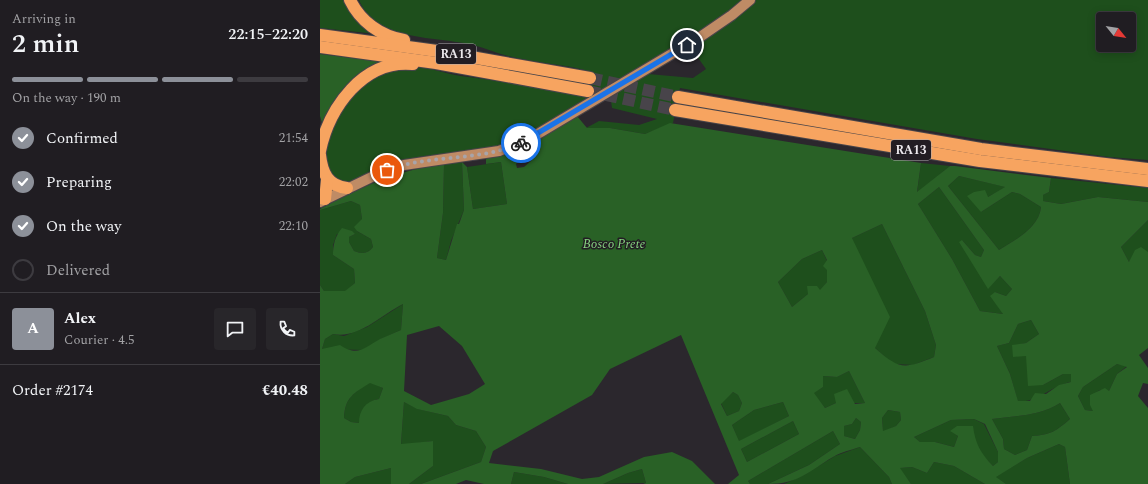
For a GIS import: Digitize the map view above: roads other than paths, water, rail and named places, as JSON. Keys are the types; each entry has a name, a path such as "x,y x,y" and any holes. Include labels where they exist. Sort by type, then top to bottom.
{"highway":[{"path":"350,0 358,14 369,24 396,39 466,51 506,62"},
{"name":"RA13","path":"320,35 506,62 590,78"},
{"name":"RA13","path":"320,47 367,52 505,75 588,91"},
{"path":"320,151 330,119 344,96 365,78 381,70 408,64 466,73 505,75"},
{"name":"RA13","path":"678,97 981,149 1148,169"},
{"name":"RA13","path":"675,110 980,161 1148,181"},
{"path":"320,155 321,167 327,180 335,185 347,188"},
{"path":"322,200 327,180"}],"main road":[{"path":"322,200 378,174 404,164 491,152 512,147 557,123 700,37 732,15 750,0"}],"tunnel":[{"path":"590,78 678,97"},
{"path":"588,91 675,110"}],"park label":[{"name":"Bosco Prete","path":"614,243"}]}
